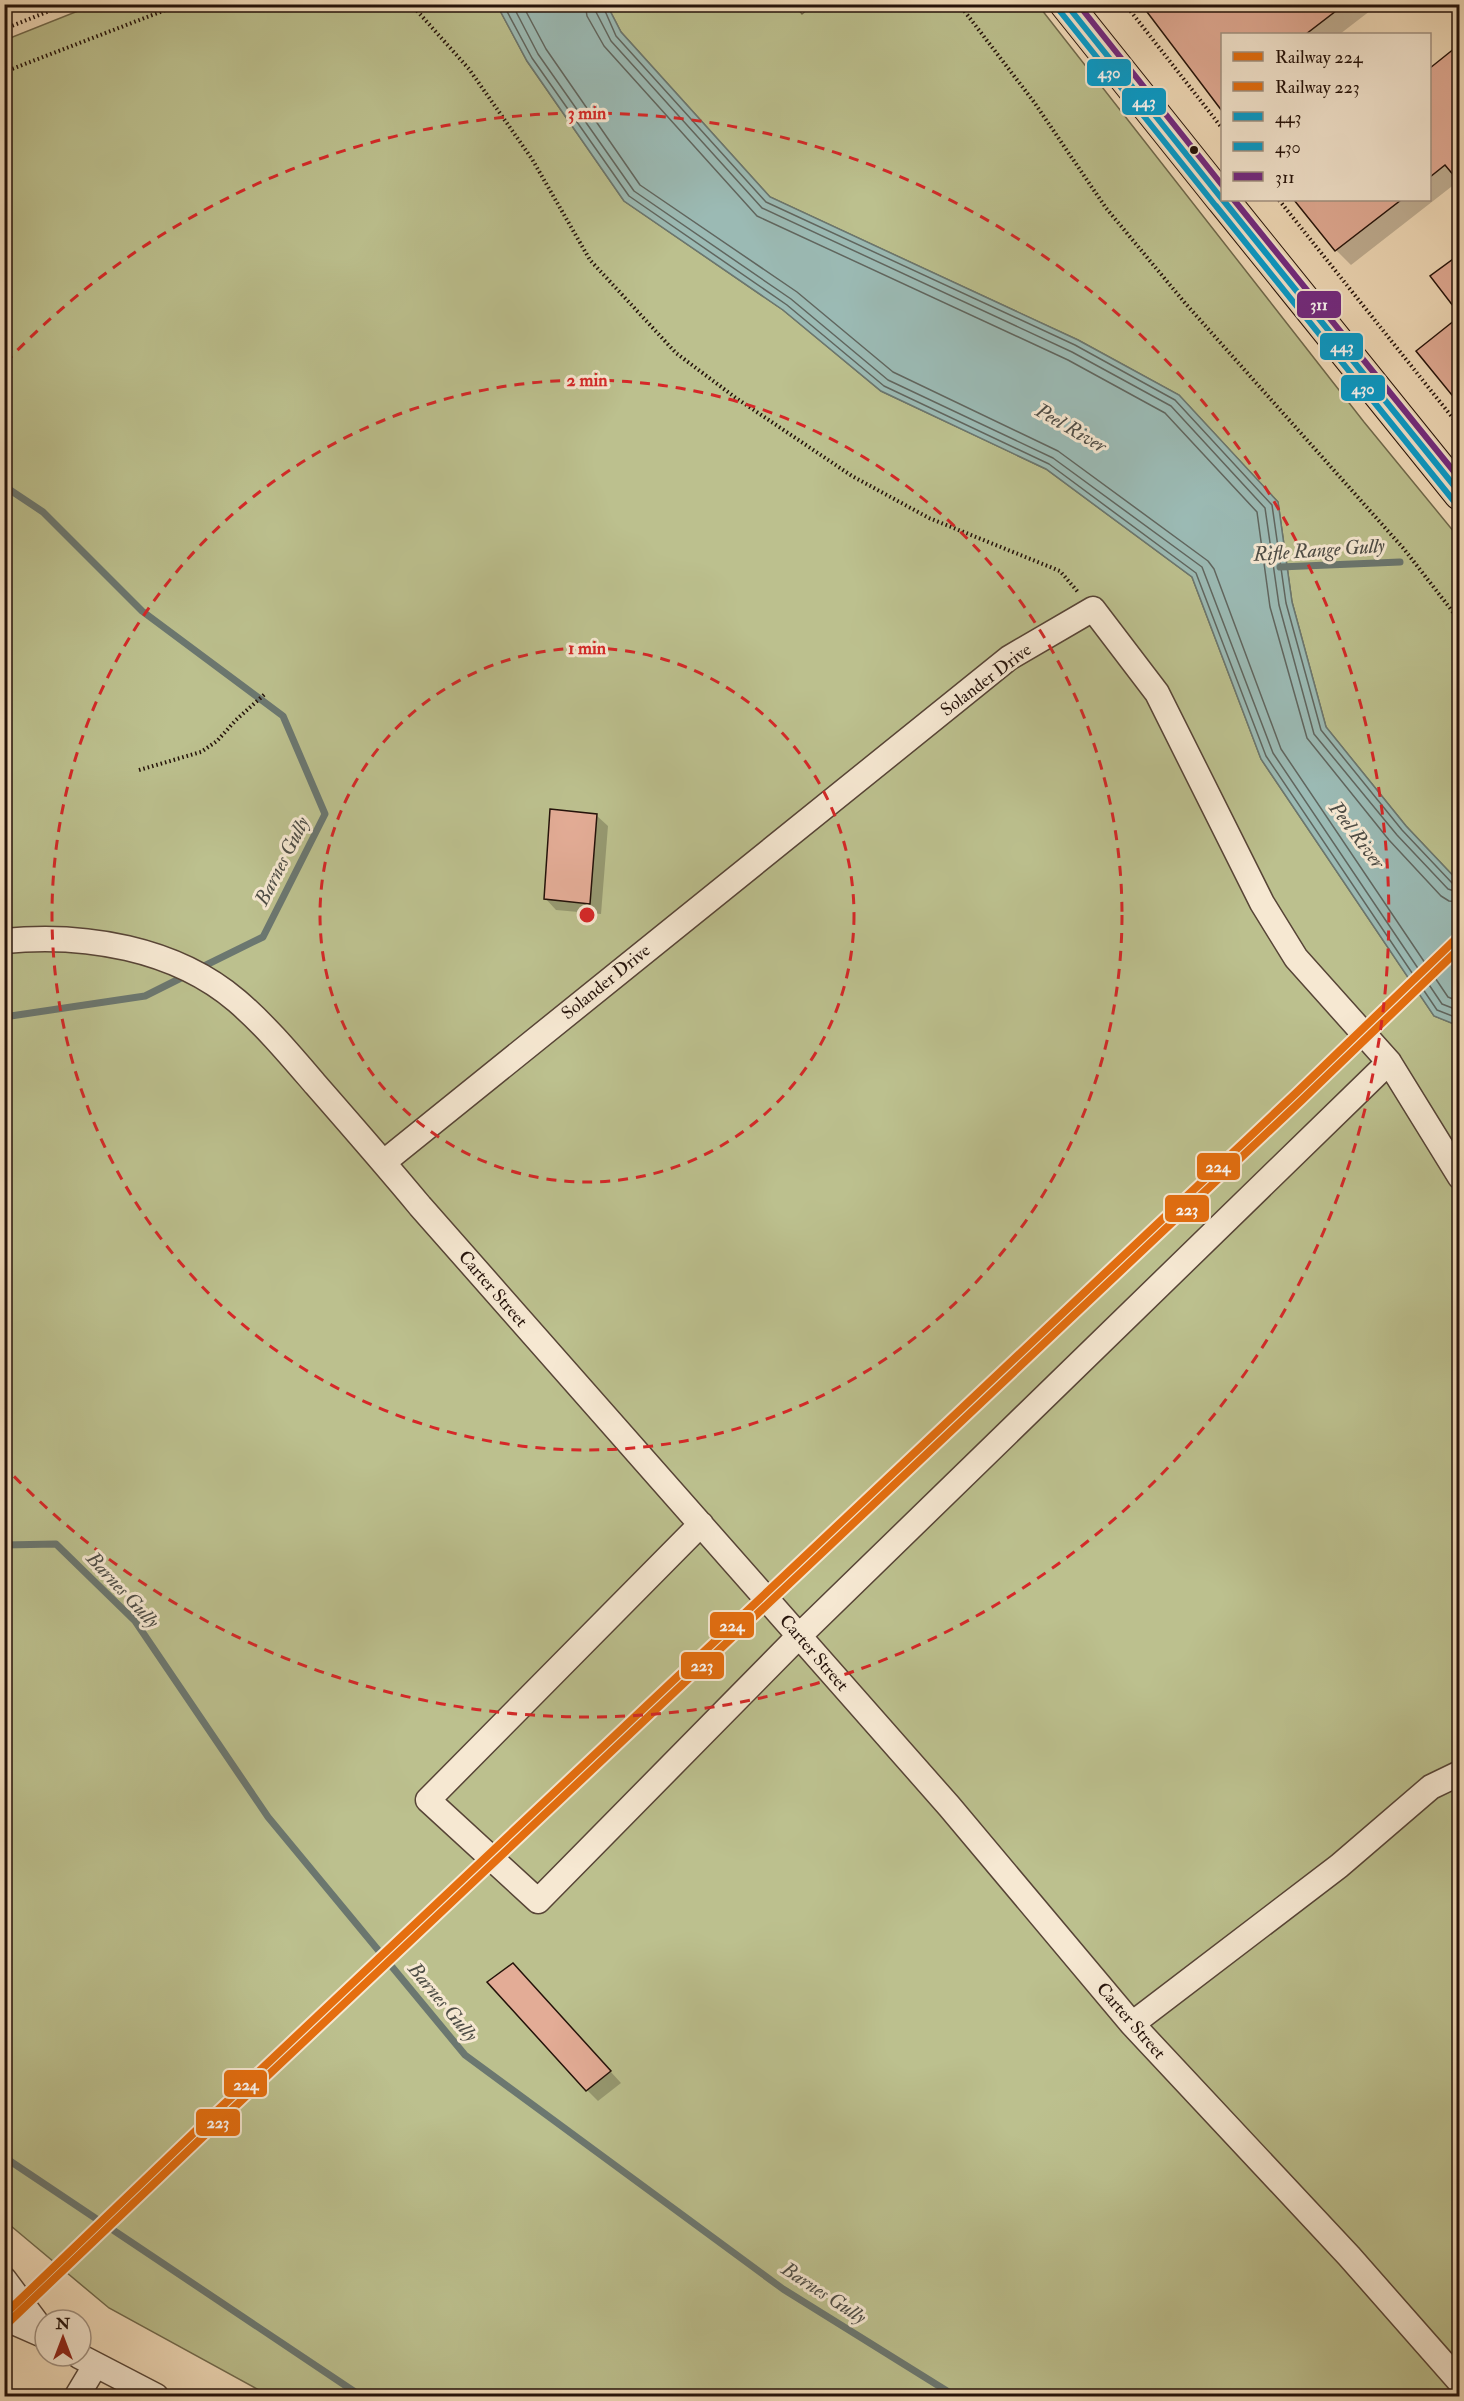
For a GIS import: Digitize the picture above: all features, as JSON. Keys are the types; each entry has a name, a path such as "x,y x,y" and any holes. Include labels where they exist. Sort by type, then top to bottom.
{"main road":[{"path":"1066,4 1221,197"},
{"path":"1225,201 1456,482"}],"street":[{"path":"1092,609 1157,693 1262,903 1296,958 1389,1062 1460,1177"},
{"name":"Solander Drive","path":"384,1162 1009,658 1092,609"},
{"name":"Carter Street","path":"4,941 64,939 110,944 146,953 182,966 211,981 237,1001 265,1028 949,1806 1132,2024 1349,2256 1460,2382"},
{"path":"701,1524 428,1800 538,1901 799,1636 1389,1062"},
{"path":"1132,2024 1340,1866 1431,1787 1460,1773"},
{"path":"4,2279 33,2319"},
{"path":"4,2318 33,2330"},
{"path":"93,2364 156,2397"},
{"path":"77,2397 85,2368"}],"path":[{"path":"4,28 67,4"},
{"path":"4,72 181,4"},
{"path":"411,4 469,69 532,159 590,260 676,353 736,398 852,476 929,518 1060,571 1092,609"},
{"path":"959,4 1034,102 1106,208 1185,303 1396,541 1460,621"},
{"path":"1125,4 1221,127"},
{"path":"1280,201 1460,427"},
{"path":"139,770 201,752 217,741 265,694"}],"green space":[{"path":"794,4 802,14 814,4 1038,5 1364,422 1459,538 1459,882 1406,826 1326,727 1292,602 1278,502 1179,395 1078,340 770,197 621,32 607,5"},
{"path":"93,5 497,5 527,61 624,201 783,310 881,391 1046,469 1192,577 1261,759 1434,1016 1459,1026 1459,2396 270,2396 109,2308 5,2221 5,40"}],"water":[{"name":"Peel River","path":"497,5 607,5 621,32 770,197 1078,340 1179,395 1278,502 1292,602 1326,727 1406,826 1459,882 1459,1026 1434,1016 1261,759 1192,577 1046,469 881,391 783,310 624,201 527,61"}],"building":[{"path":"1141,4 1345,4 1307,33 1221,33 1221,110"},
{"path":"1460,44 1460,183 1445,165 1431,176 1431,67"},
{"path":"1295,201 1400,201 1335,251"},
{"path":"1460,254 1460,315 1430,276"},
{"path":"1460,316 1460,405 1416,351"},
{"path":"550,809 597,814 590,904 544,899"},
{"path":"513,1963 611,2071 586,2091 487,1982"}],"waterway":[{"name":"Barnes Gully","path":"4,486 43,512 142,611 283,716 325,814 263,937 200,968"},
{"name":"Rifle Range Gully","path":"1280,567 1400,562"},
{"name":"Barnes Gully","path":"4,1017 145,996 187,975"},
{"name":"Barnes Gully","path":"4,1545 56,1544 135,1621 268,1817 465,2055 783,2289 955,2396"},
{"path":"4,2157 361,2396"}],"rail line":[{"name":"224","path":"4,2315 202,2125 1295,1094 1460,935"},
{"name":"223","path":"10,2321 1460,948"}],"transit line":[{"name":"443","path":"1066,4 1221,198"},
{"name":"311","path":"1078,4 1221,184"},
{"name":"430","path":"1059,10 1215,205"},
{"name":"443","path":"1224,201 1460,493"},
{"name":"311","path":"1235,201 1460,479"},
{"name":"430","path":"1216,206 1453,500"}]}
